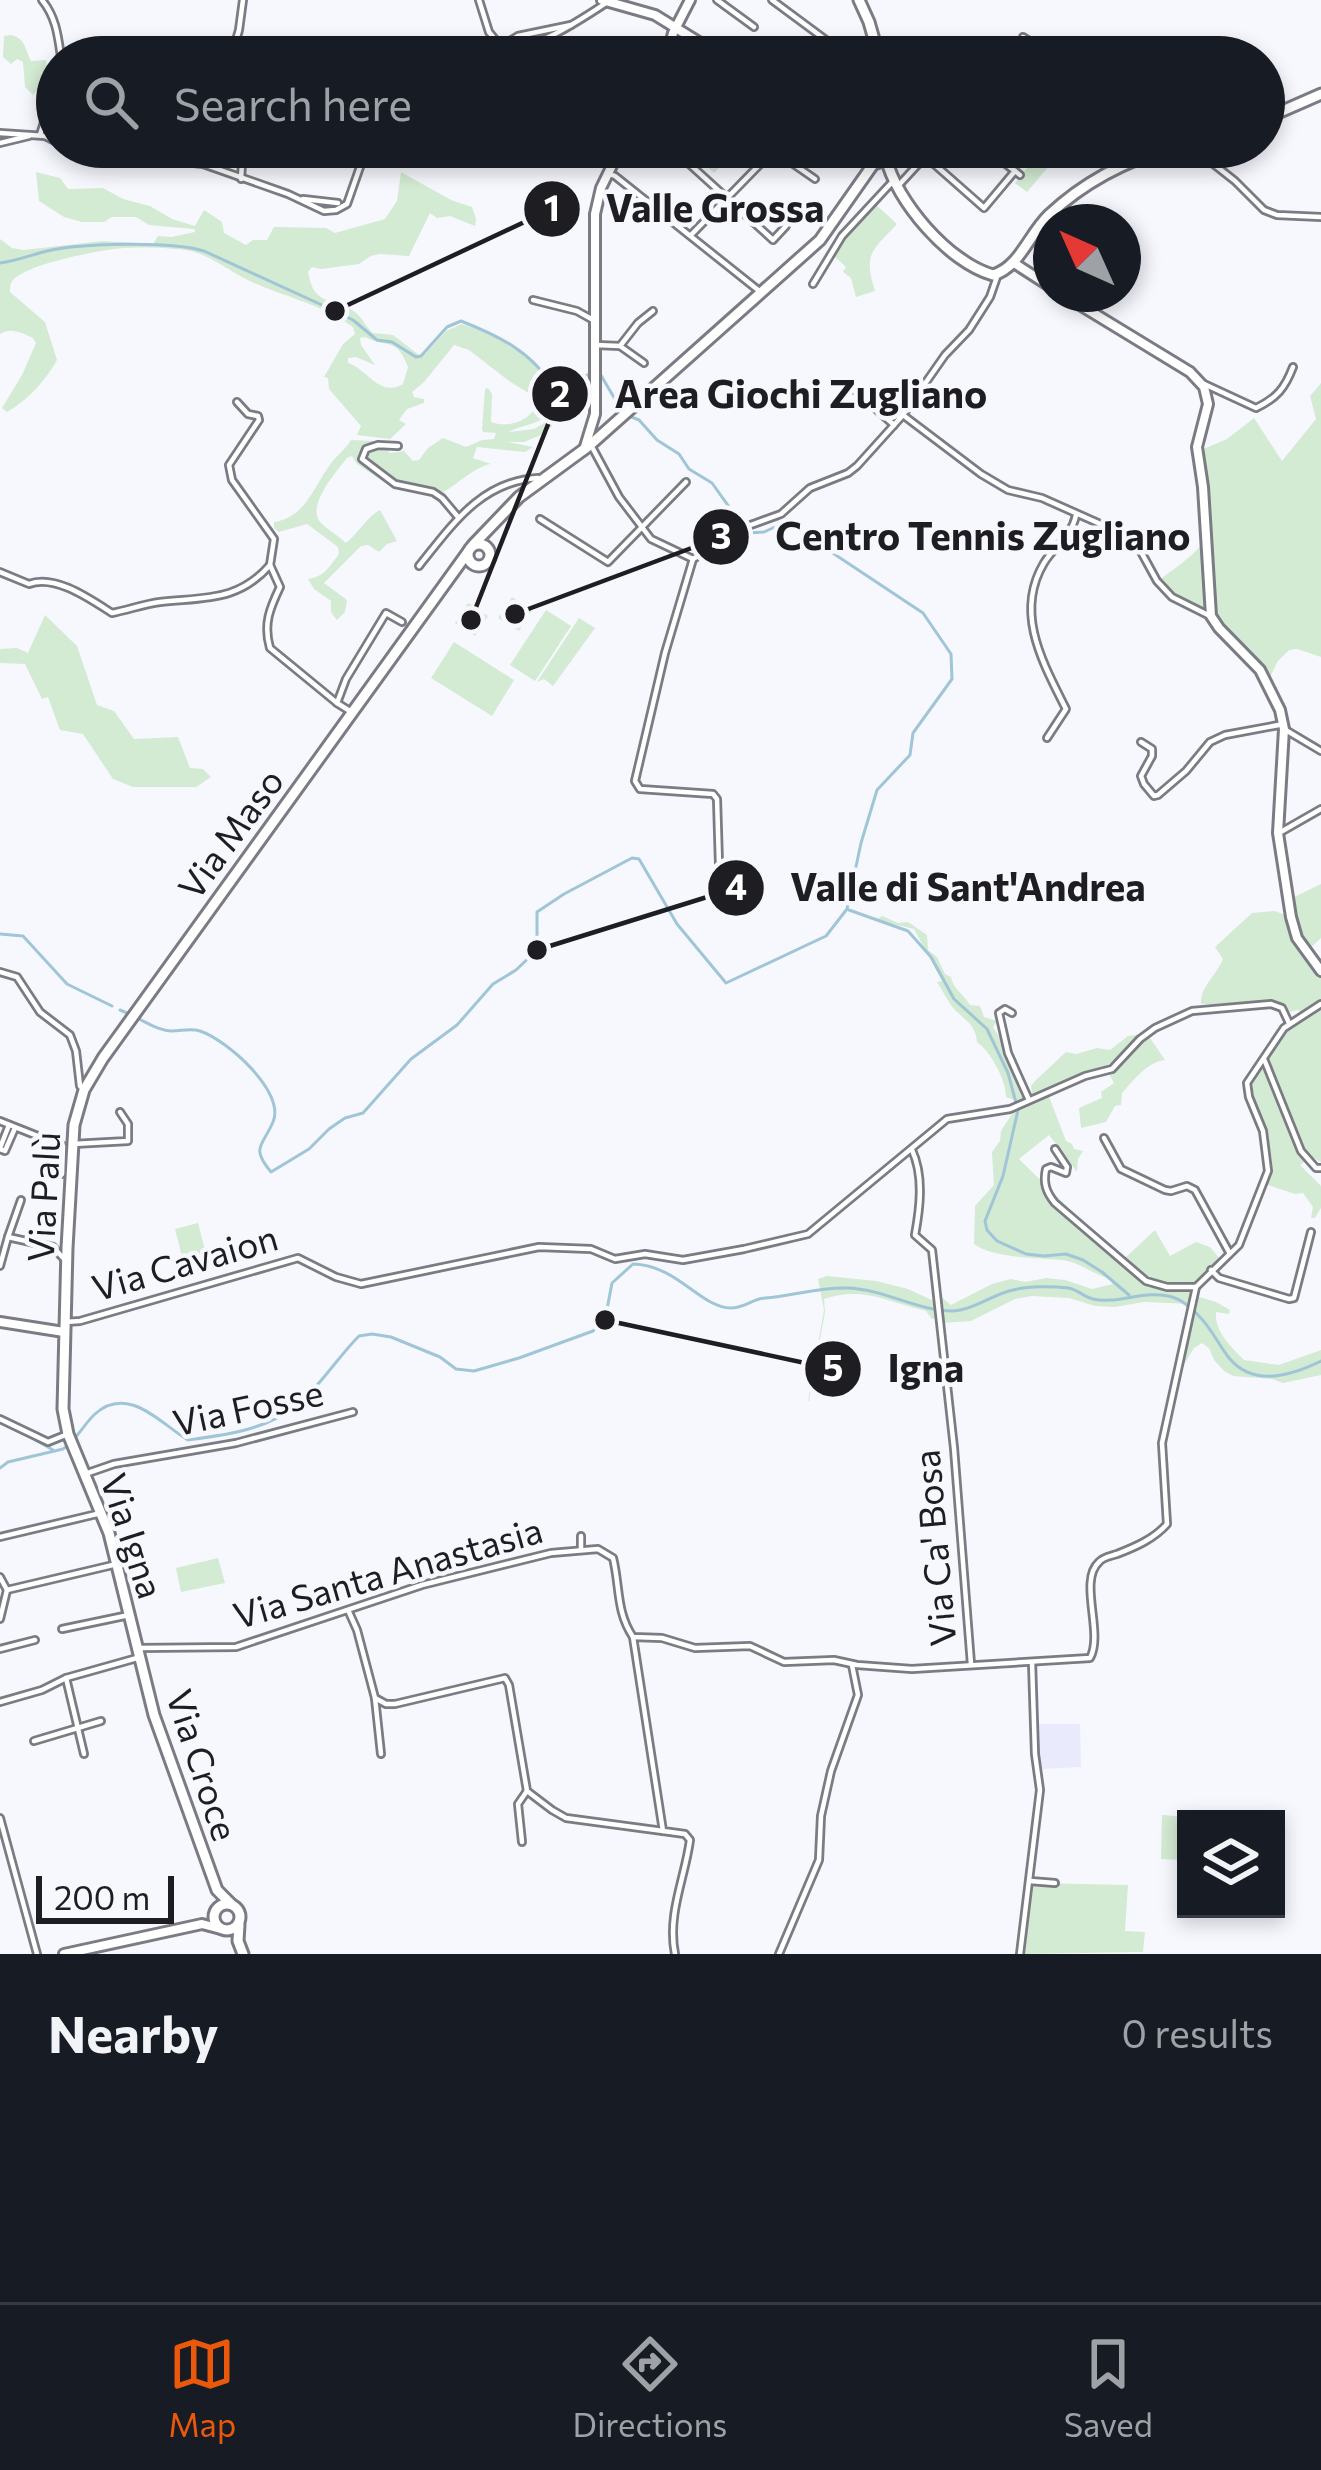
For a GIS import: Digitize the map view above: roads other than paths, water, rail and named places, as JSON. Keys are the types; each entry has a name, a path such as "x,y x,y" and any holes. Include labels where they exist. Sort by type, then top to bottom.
{"main road":[{"path":"859,0 873,36"},
{"path":"1285,110 1321,94"},
{"path":"438,596 493,524 519,497 587,447 597,424 614,424 820,240 848,203 866,168"},
{"path":"884,168 923,225 970,265 985,274 998,274 1015,263 1046,218 1092,180 1121,168"},
{"path":"438,596 456,578 487,563 493,524"},
{"path":"471,549 482,544 490,550"},
{"path":"471,549 469,560 477,566"},
{"name":"Via Maso","path":"154,987 438,596"},
{"name":"Via Palù","path":"68,1436 63,1409 67,1262 60,1246 74,1125 84,1090 154,987"},
{"name":"Via Igna","path":"68,1436 101,1513 139,1653"},
{"name":"Via Croce","path":"139,1653 171,1769 217,1890 214,1920 223,1929"},
{"name":"Via Croce","path":"217,1890 240,1912 239,1924"},
{"path":"216,1911 231,1904"},
{"path":"223,1929 239,1924"},
{"path":"239,1924 243,1954"},
{"path":"223,1929 238,1941"}],"street":[{"path":"42,0 56,36"},
{"path":"237,36 243,0"},
{"path":"479,0 492,36"},
{"path":"673,36 690,0"},
{"path":"717,0 754,27"},
{"path":"549,36 576,25 604,2 655,15 691,36"},
{"path":"777,2 820,36"},
{"path":"518,36 576,25"},
{"path":"0,133 36,135"},
{"path":"0,143 36,135"},
{"path":"213,168 324,211 347,204 360,168"},
{"path":"241,178 242,168"},
{"path":"597,424 594,226 609,168"},
{"path":"694,168 773,240 786,226"},
{"path":"691,235 757,168"},
{"path":"799,168 814,179"},
{"path":"812,284 842,236 910,168"},
{"path":"939,168 984,208 1018,173 1011,168"},
{"path":"1219,168 1264,210 1321,217"},
{"path":"607,172 762,292"},
{"path":"297,198 338,203"},
{"path":"1015,263 1033,274"},
{"path":"719,864 713,794 640,789 634,781 693,559 748,526 781,514 810,488 848,473 903,415 945,355 969,330 998,274"},
{"path":"533,300 578,311 595,321"},
{"path":"620,346 653,311"},
{"path":"1092,312 1202,383 1256,408 1286,387 1293,367"},
{"path":"595,345 620,346 644,363"},
{"path":"1202,383 1208,404 1197,447 1211,616 1260,670 1280,710 1284,727 1278,833 1293,927 1321,971"},
{"path":"856,391 894,425"},
{"path":"237,402 259,420 232,456 229,472 274,538 270,565 280,587 268,612 270,648 353,713"},
{"path":"903,415 998,484 1042,498 1133,539 1172,597 1211,616"},
{"path":"398,446 366,449 362,459 395,484 442,498 458,517"},
{"path":"587,447 641,527 658,544 693,559"},
{"path":"419,566 458,517 495,488 533,478 543,480"},
{"path":"540,519 608,562 686,482"},
{"path":"1047,738 1066,709 1034,642 1032,591 1047,556 1074,527 1076,515"},
{"path":"0,572 29,584 44,579 112,613 154,603 227,596 254,581 270,565"},
{"path":"337,703 386,613 402,622"},
{"path":"1142,742 1152,749 1142,776 1154,796 1194,764 1210,742 1225,735 1284,727 1321,751"},
{"path":"1278,833 1321,809"},
{"path":"0,972 16,977 40,1012 70,1035 84,1090"},
{"path":"912,1150 947,1119 1018,1105 1112,1069 1155,1028 1192,1011 1278,1004 1289,1023"},
{"path":"663,1831 633,1637 662,1638 695,1648 750,1646 784,1662 834,1660 912,1669 1090,1658 1095,1646 1094,1567 1104,1558 1138,1546 1167,1524 1162,1442 1196,1287 1243,1238 1268,1172 1263,1131 1247,1083 1289,1023 1321,1004"},
{"path":"1012,1013 999,1013 1003,1035 1029,1100"},
{"path":"1264,1059 1301,1151 1321,1168"},
{"path":"74,1144 128,1141 128,1124 120,1112"},
{"path":"0,1121 64,1147 68,1178"},
{"path":"0,1148 5,1151 12,1126"},
{"path":"1104,1138 1121,1169 1165,1190 1192,1187 1229,1252"},
{"path":"1055,1149 1067,1168 1066,1173 1046,1169 1047,1193 1055,1203 1146,1281 1196,1287"},
{"name":"Via Cavaion","path":"64,1327 298,1258 361,1284 539,1247 591,1249 615,1259 645,1254 683,1260 743,1250 808,1234 912,1150"},
{"name":"Via Ca' Bosa","path":"912,1150 919,1164 921,1206 915,1235 932,1250 971,1664"},
{"path":"0,1266 21,1200"},
{"path":"1211,1270 1219,1278 1294,1298 1311,1232"},
{"path":"8,1237 60,1246"},
{"path":"0,1322 64,1327"},
{"name":"Via Fosse","path":"85,1474 114,1463 236,1443 353,1412"},
{"path":"0,1419 48,1442 68,1436"},
{"path":"0,1537 101,1513"},
{"name":"Via Santa Anastasia","path":"580,1536 581,1550"},
{"name":"Via Santa Anastasia","path":"0,1702 139,1653 236,1647 442,1580 550,1553 598,1549 613,1558 618,1601 633,1637"},
{"path":"7,1590 117,1564"},
{"path":"0,1577 7,1590 0,1618"},
{"path":"348,1610 375,1699 381,1754"},
{"path":"62,1629 129,1615"},
{"path":"0,1649 35,1640"},
{"path":"1020,1954 1040,1790 1032,1662"},
{"path":"779,1954 819,1860 821,1816 831,1771 858,1695 852,1665"},
{"path":"66,1678 84,1754"},
{"path":"375,1699 395,1704 505,1678 527,1791 566,1818 685,1834 690,1840 677,1890 675,1954"},
{"path":"34,1741 101,1721"},
{"path":"522,1842 518,1804 527,1791"},
{"path":"0,1818 37,1954"},
{"path":"1030,1880 1055,1883"},
{"path":"202,1924 216,1911"},
{"path":"64,1954 202,1924 223,1929"}],"waterway":[{"path":"0,263 81,246 189,248 335,311 377,340 392,342 416,357 447,327 461,321 514,347 554,389 590,374"},
{"path":"599,372 622,411"},
{"path":"629,416 712,483 742,525"},
{"path":"137,1018 167,1031 200,1031 252,1069 275,1110 260,1152 271,1172 309,1149 345,1118 363,1113 411,1059 457,1025 493,984 537,950 537,912 632,858 639,859 677,924 726,983 826,936 847,909 877,790 910,755 913,733 952,679 951,654 923,613 786,522 748,533"},
{"path":"849,910 908,931 931,957 954,999 987,1029 1008,1073 1018,1110 1003,1176 985,1221 987,1230 997,1241 1026,1254 1066,1254 1083,1260 1129,1295"},
{"path":"0,934 23,936 67,984 112,1006"},
{"path":"120,1010 127,1013"},
{"path":"0,1468 63,1449 95,1414 120,1403 144,1410 188,1440 258,1426 304,1398 359,1336 391,1337 440,1357 456,1369 474,1371 519,1358 593,1331 605,1320 612,1283 633,1264 663,1271 709,1301 731,1308 837,1288 861,1289 953,1311 1033,1287 1068,1288 1102,1300 1164,1295 1192,1309 1229,1358 1250,1373 1286,1374 1321,1361"},
{"path":"20,1431 53,1450"}],"place":[{"name":"Valle Grossa","path":"335,311"},
{"name":"Centro Tennis Zugliano","path":"515,614"},
{"name":"Area Giochi Zugliano","path":"471,620"},
{"name":"Valle di Sant'Andrea","path":"537,950"},
{"name":"Igna","path":"605,1320"}]}
